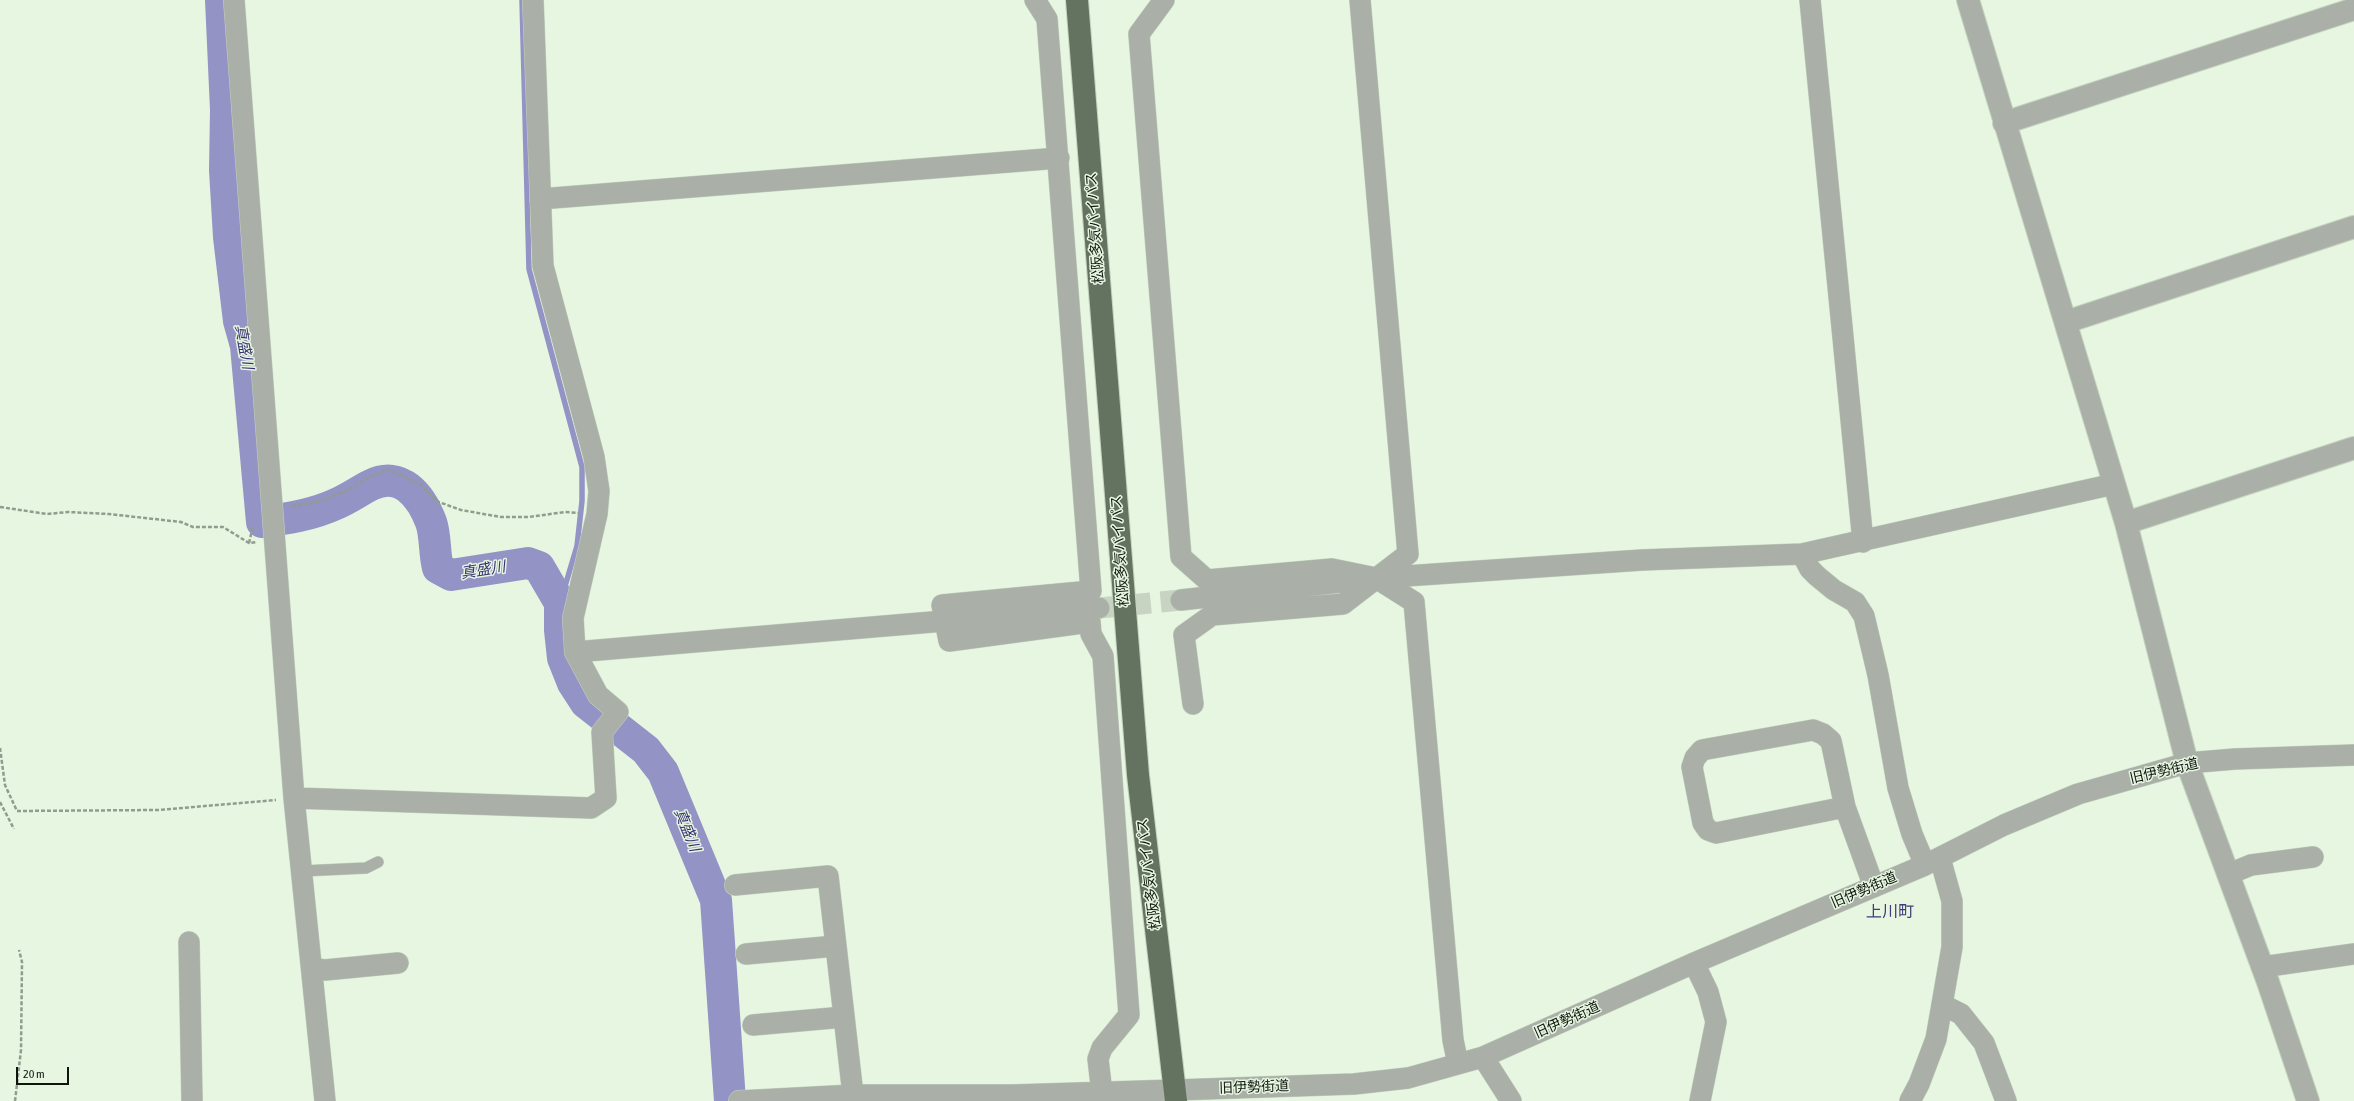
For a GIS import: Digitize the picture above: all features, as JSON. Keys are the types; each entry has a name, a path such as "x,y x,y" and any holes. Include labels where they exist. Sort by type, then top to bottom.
{"highway":[{"name":"松阪多気バイパス","path":"1077,0 1138,775 1175,1096"}],"street":[{"path":"234,0 294,798 313,968 325,1101"},
{"path":"294,798 591,808 606,798 602,732 618,712 598,695 576,652 573,618 597,514 599,491 594,457 543,266 533,0"},
{"path":"1035,0 1047,19 1060,158 1091,591 942,605 944,622 949,641 1090,622 1091,634 1103,656 1129,1015 1102,1048 1098,1059 1102,1093"},
{"path":"1164,0 1139,34 1181,557 1207,580 1332,569 1376,578 1414,602 1453,1040 1458,1064"},
{"path":"1193,704 1184,635 1212,615 1343,604 1408,554 1360,0"},
{"path":"1810,0 1864,542"},
{"path":"1968,0 2126,523 2187,763 2229,874 2308,1101"},
{"path":"2004,123 2354,9"},
{"path":"540,199 1060,158"},
{"path":"2066,322 2354,228"},
{"path":"2126,523 2354,448"},
{"path":"1181,600 1376,578 1642,560 1802,554 1864,542 2114,484"},
{"path":"1802,554 1810,569 1834,590 1855,602 1864,616 1878,675 1898,788 1912,834 1949,885 1954,921 1952,947 1943,1005 1934,1045 1910,1101"},
{"path":"576,652 1099,608"},
{"path":"1844,806 1716,833 1708,830 1703,824 1692,767 1695,758 1702,750 1813,730 1824,734 1831,741 1844,806 1874,887"},
{"name":"旧伊勢街道","path":"740,1101 853,1094 1013,1095 1102,1093 1175,1096 1294,1093 1408,1078 1483,1057 1694,963 1932,862 2004,825 2053,804 2118,782 2187,763 2235,759 2354,755"},
{"path":"2229,874 2251,865 2313,857"},
{"path":"735,885 828,876 853,1094"},
{"path":"189,942 192,1101"},
{"path":"746,954 836,946"},
{"path":"2262,967 2354,954"},
{"path":"313,968 325,970 398,963"},
{"path":"1694,963 1708,992 1716,1022 1700,1101"},
{"path":"1943,1005 1961,1014 1984,1043 2006,1101"},
{"path":"753,1025 844,1017"},
{"path":"1483,1057 1511,1101"}],"lane":[{"path":"302,871 366,868 378,862"}],"path":[{"path":"273,510 318,502 348,490 373,475 389,470 420,484 436,501 461,510 501,517 529,517 569,512"},
{"path":"0,507 47,514 68,512 109,514 181,522 193,527 223,527 249,543 274,538"},
{"path":"0,748 5,785 17,812 158,810 226,806 294,798"},
{"path":"0,802 14,829"},
{"path":"16,1101 21,1050 22,962 19,950"}],"waterway":[{"name":"真盛川","path":"221,0 226,110 225,170 229,237 239,321 246,346 262,522 309,514 340,502 371,485 382,481 392,481 401,483 416,495 427,512 433,527 438,568 451,575 528,563 539,567 560,603 560,630 563,658 573,683 586,703 646,750 663,772 716,900 730,1101"},
{"path":"522,0 529,269 582,467 582,501 577,546 560,603"}],"tunnel":[{"path":"1099,608 1181,600"}],"district":[{"name":"上川町","path":"1890,912"}]}
